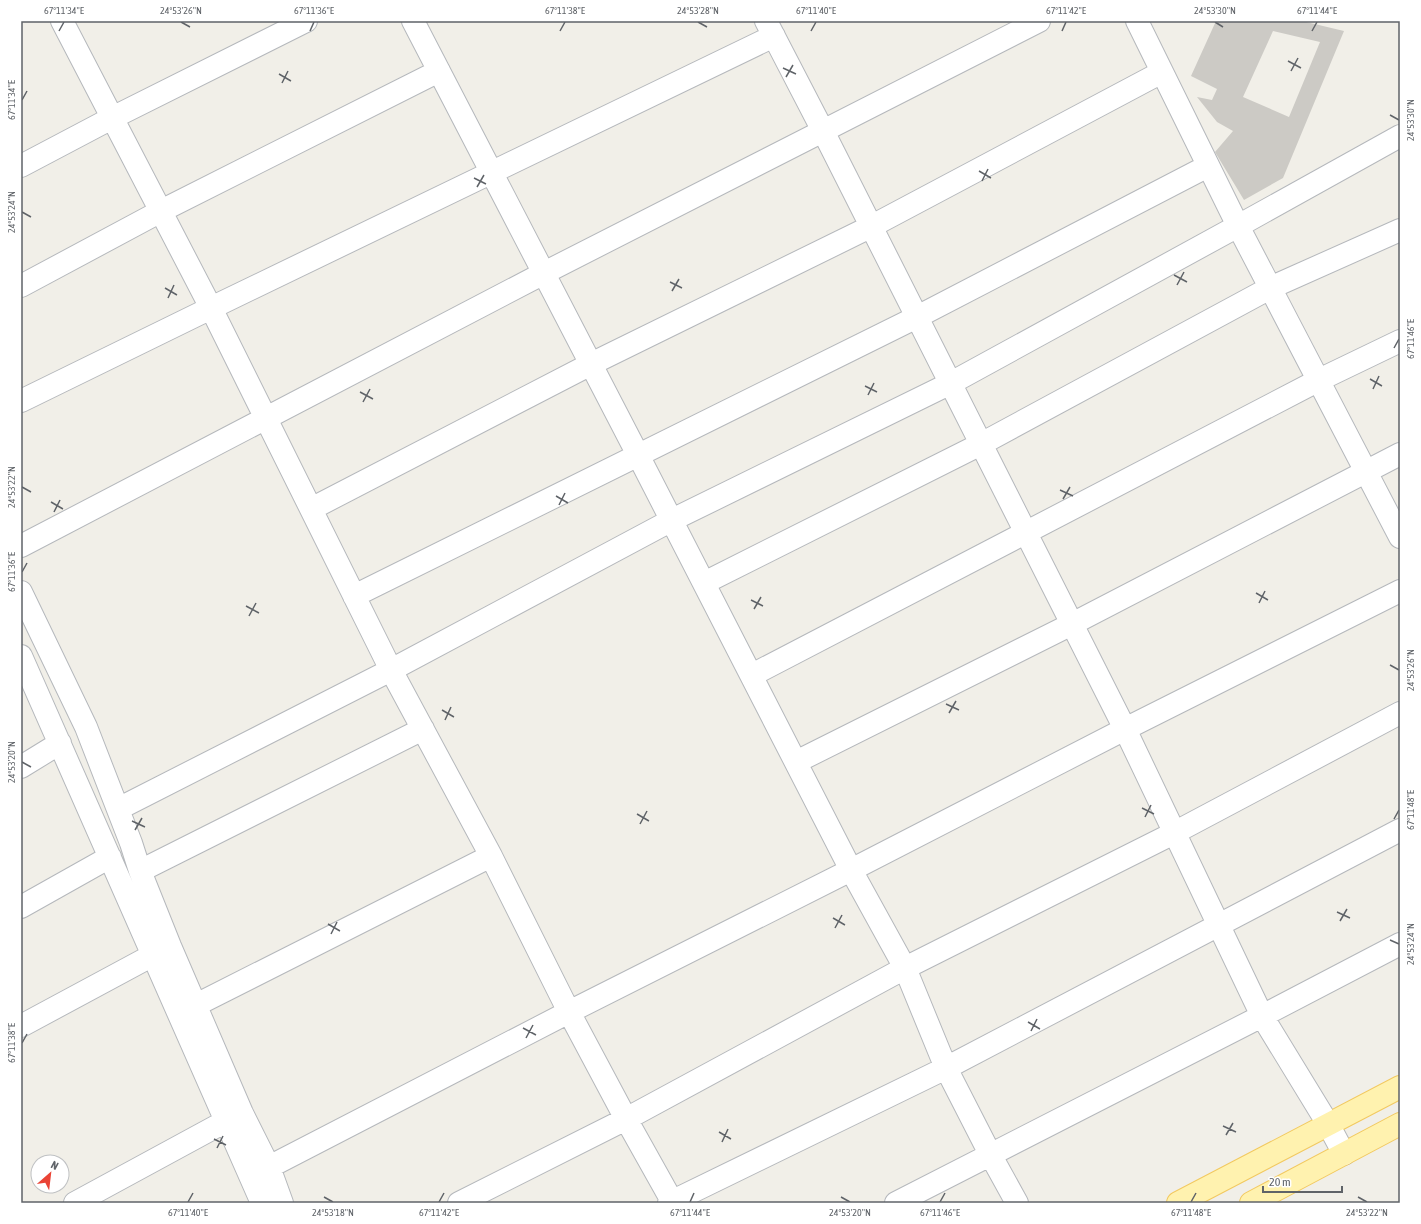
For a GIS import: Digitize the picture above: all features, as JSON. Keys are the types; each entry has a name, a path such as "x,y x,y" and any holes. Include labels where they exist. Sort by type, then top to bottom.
{"main road":[{"path":"1178,1203 1400,1086"},
{"path":"1251,1203 1400,1124"}],"street":[{"path":"62,21 211,308 391,670 491,856 569,1012 671,1202 946,1068 1400,830"},
{"path":"21,166 112,118 306,21"},
{"path":"413,21 672,520 851,870 905,968 946,1068 1017,1203"},
{"path":"21,546 544,273 1039,21"},
{"path":"1136,21 1238,226 1400,537"},
{"path":"21,401 491,172 770,28 872,226 1125,729 1217,925 1262,1016 1328,1124 1344,1154"},
{"path":"21,286 160,211 439,71"},
{"path":"311,510 591,364 872,226 1162,72"},
{"path":"118,809 391,670 672,520 951,383 1400,136"},
{"path":"354,596 917,317 1208,166"},
{"path":"704,583 981,444 1270,288 1400,230"},
{"path":"752,676 1319,380 1400,341"},
{"path":"796,762 1072,624 1400,454"},
{"path":"269,1167 569,1012 1400,591"},
{"path":"21,592 86,727 140,871 162,950 234,1116 269,1167 282,1203"},
{"path":"21,656 110,857 162,950 196,1005 262,1203"},
{"path":"459,1203 626,1119 905,968 1174,833 1400,713"},
{"path":"140,871 423,729"},
{"path":"21,767 60,743"},
{"path":"196,1005 491,856"},
{"path":"21,907 110,857"},
{"path":"896,1203 1400,944"},
{"path":"21,1026 162,950"},
{"path":"75,1203 234,1116"}],"building":[{"path":"1216,21 1302,21 1344,31 1283,178 1244,200 1215,152 1233,131 1217,122 1197,97 1212,100 1217,89 1191,76","holes":["1273,31 1320,42 1289,117 1243,97"]}]}
